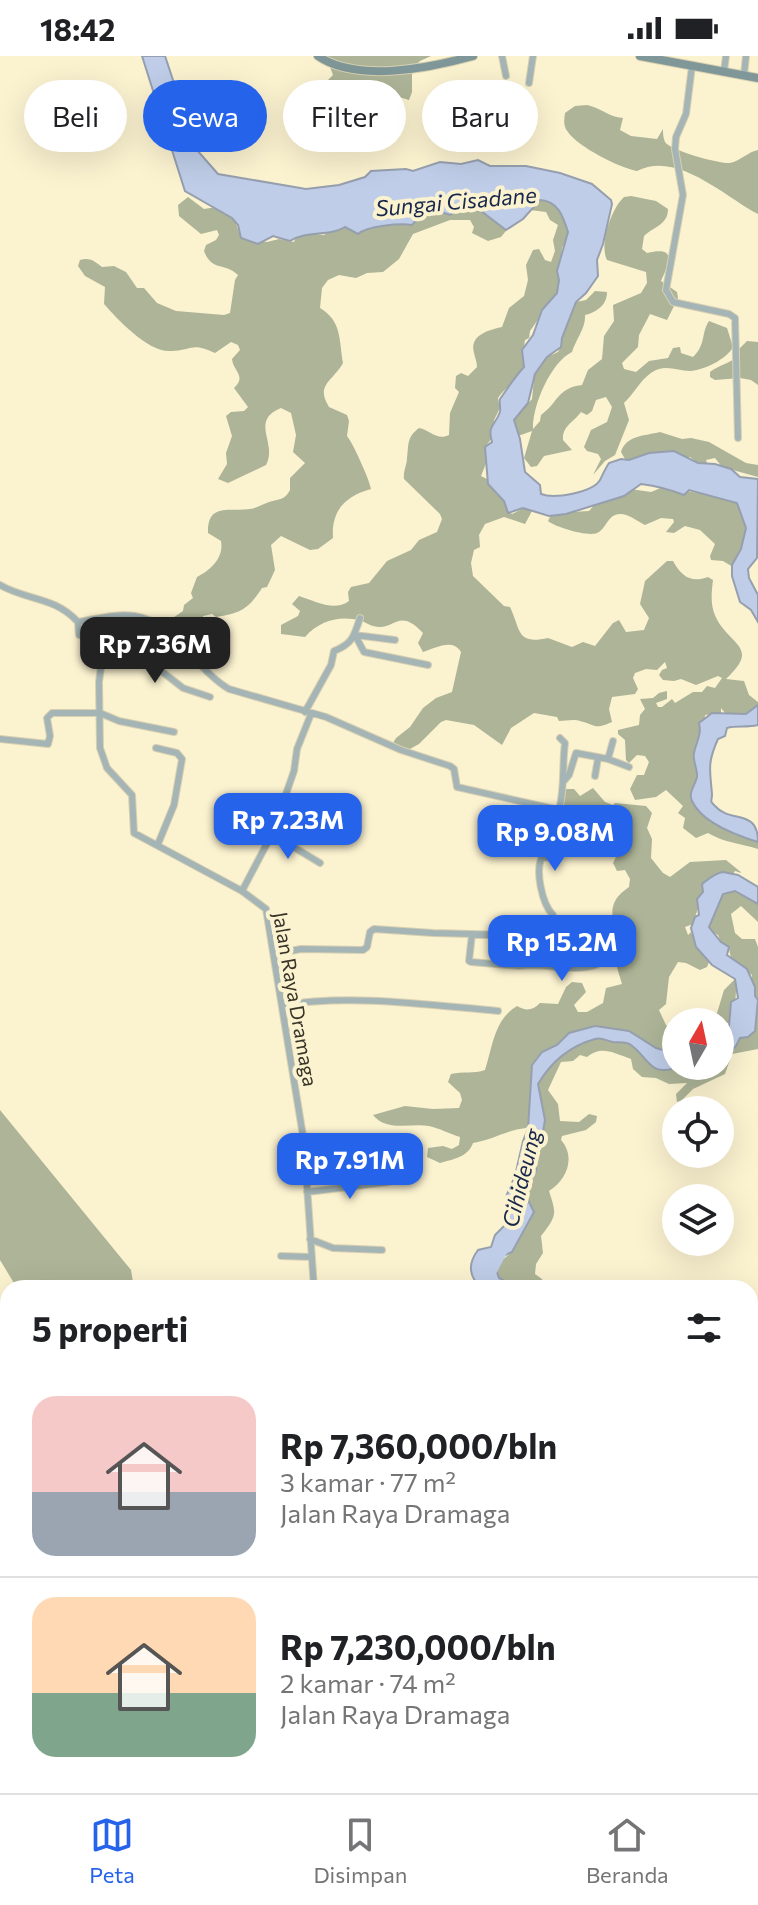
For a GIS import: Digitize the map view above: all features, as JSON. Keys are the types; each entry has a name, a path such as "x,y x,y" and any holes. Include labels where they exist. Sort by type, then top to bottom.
{"main road":[{"path":"320,57 334,66 360,71 418,67 473,56"},
{"path":"640,56 691,63 758,78"}],"street":[{"path":"502,56 506,76"},
{"path":"529,80 533,56"},
{"path":"724,71 726,56"},
{"path":"744,75 746,56"},
{"path":"691,63 686,114 676,137 675,149 683,195 666,290 673,302 735,318 738,438"},
{"path":"0,585 54,603 78,622 131,615 143,617 164,630 229,689 353,728 401,750 450,766 454,769 454,783 462,789 559,810"},
{"path":"242,891 272,834 296,765 297,749 308,713 331,665 334,651 346,647 355,635 360,618"},
{"path":"78,622 79,635 102,642 104,650 160,670 183,688 210,697"},
{"path":"355,635 395,640"},
{"path":"355,635 364,652 428,665"},
{"name":"Jalan Raya Dramaga","path":"104,650 99,682 102,756 114,778 132,795 132,830 242,891 266,909 304,1142 313,1280"},
{"path":"0,739 48,744 47,718 50,714 100,713 119,721 174,732"},
{"path":"552,936 553,915 545,907 539,866 542,857 552,858 555,852 565,743 560,738"},
{"path":"608,759 613,741"},
{"path":"156,748 177,753 182,759 174,805 158,844"},
{"path":"563,782 569,775 576,753 629,767"},
{"path":"595,776 598,758"},
{"path":"272,834 320,863"},
{"path":"275,954 301,949 363,950 374,929 552,936 626,953"},
{"path":"472,934 471,962 573,969 596,965"},
{"path":"519,966 521,936"},
{"path":"282,1005 337,1001 498,1011"},
{"path":"307,1192 389,1182"},
{"path":"310,1239 333,1248 382,1250"},
{"path":"281,1256 312,1257"}],"green space":[{"path":"326,56 431,56 412,69 409,100 406,99 406,80 328,80 333,75"},
{"path":"587,105 623,118 620,130 631,136 657,139 663,129 668,145 706,159 730,163 758,150 758,214 684,171 668,166 652,166 637,171 590,150 573,138 564,123 565,113 575,106"},
{"path":"188,197 204,209 217,207 235,221 241,238 267,242 279,239 294,242 296,237 309,233 324,235 345,227 361,231 418,218 433,209 457,207 481,211 509,227 501,237 488,241 472,233 474,227 470,220 450,220 413,234 399,259 383,272 367,273 356,278 339,275 328,280 322,288 320,308 336,325 343,363 325,388 325,400 329,407 347,415 347,436 371,489 347,500 334,520 333,538 318,549 310,550 281,536 271,545 275,570 267,587 262,588 253,601 238,612 216,617 212,614 203,616 201,642 192,649 164,629 164,624 183,611 184,605 193,598 191,593 197,577 212,567 218,558 221,541 208,533 211,517 221,510 253,508 284,497 290,490 290,478 305,463 293,452 296,435 291,413 281,408 272,413 265,426 269,449 266,465 228,483 218,479 227,464 226,453 232,436 226,416 248,407 234,388 239,377 232,359 240,350 238,345 231,342 215,353 197,347 171,351 153,347 110,311 104,304 105,287 85,276 78,266 80,260 87,259 102,267 114,266 126,272 137,288 144,288 157,303 176,311 230,313 238,275 207,258 204,251 206,245 216,240 219,235 217,230 201,234 179,216 178,205"},
{"path":"624,197 656,201 668,209 666,219 644,236 642,249 647,253 657,251 667,254 668,263 661,281 677,292 678,298 667,320 650,314 639,335 638,347 622,363 624,369 636,372 649,361 668,358 673,348 680,347 681,353 693,357 700,348 709,321 727,328 733,347 720,360 702,369 663,368 648,375 624,403 629,420 615,455 593,475 601,459 584,447 591,430 607,422 612,407 606,397 596,400 592,411 587,415 581,412 566,428 563,440 572,450 544,456 537,466 531,467 524,458 532,431 518,436 511,422 532,399 535,368 558,352 562,343 559,333 576,302 586,300 595,291 607,292 600,307 585,315 572,352 557,365 544,386 533,429 559,396 568,389 582,385 588,370 602,359 604,336 614,321 613,305 641,293 647,283 646,272 607,260 605,253 605,237 611,218"},
{"path":"552,198 571,230 562,248 557,293 525,340 522,372 498,398 500,408 494,420 496,433 485,447 487,461 481,476 487,479 497,495 502,495 506,509 512,514 528,506 532,511 525,524 504,517 485,524 479,535 480,547 474,550 471,563 473,576 504,606 510,607 518,629 525,637 538,640 548,638 572,647 583,642 595,646 619,620 626,632 644,630 649,618 640,604 645,581 667,561 673,561 688,577 713,580 714,613 742,654 736,669 726,679 744,681 749,695 758,705 747,714 725,713 721,708 721,713 705,715 697,810 735,835 758,840 758,849 708,833 696,838 683,828 685,818 678,813 683,806 666,790 656,797 635,800 630,789 637,775 644,775 649,762 645,756 637,755 629,763 626,760 625,740 618,730 639,725 640,715 645,709 640,699 653,698 667,691 667,699 656,703 662,707 672,699 675,703 693,692 702,692 707,686 715,688 722,678 718,676 696,685 681,679 663,680 659,675 667,668 665,662 657,670 646,669 635,673 633,678 638,689 635,694 612,697 609,709 612,722 598,726 578,720 559,721 557,717 534,713 511,728 502,745 474,725 446,720 419,744 402,750 393,743 396,738 410,727 423,708 436,698 452,692 461,652 457,648 444,645 423,652 418,643 423,633 408,621 380,627 353,619 338,619 317,626 305,637 281,634 281,625 298,616 300,611 292,604 299,596 324,604 343,604 349,601 351,587 369,583 387,561 411,550 419,540 437,532 442,519 440,514 404,479 410,438 419,428 437,436 449,435 450,413 459,392 455,388 456,376 461,373 468,376 477,367 474,342 481,334 502,327 509,308 524,296 528,280 526,265 533,250 539,249 545,260 551,262 558,225 550,220 546,212 530,210 526,201"},
{"path":"747,341 758,342 758,385 740,378 715,380 710,377 710,372 740,354 739,349"},
{"path":"660,432 682,439 709,442 746,463 758,465 758,477 722,467 715,458 706,460 708,465 690,457 677,457 670,452 625,459 621,452 627,442"},
{"path":"663,487 732,499 740,506 746,522 745,540 733,567 723,561 711,560 715,544 700,530 685,526 674,533 666,532 673,519 661,518 645,525 619,514 593,534 572,531 548,521 552,513 589,511 598,501 630,489 651,492"},
{"path":"593,788 605,802 613,805 646,806 652,813 647,828 652,839 651,858 670,877 690,862 726,860 742,873 735,871 733,874 716,875 702,884 703,892 693,924 685,927 709,962 707,967 700,970 678,962 669,977 666,1004 659,1010 662,1016 662,1054 629,1033 557,1045 536,1058 531,1121 526,1128 473,1143 464,1154 440,1163 427,1157 428,1148 443,1146 452,1149 459,1145 460,1137 429,1126 385,1123 373,1115 405,1106 459,1108 462,1100 460,1093 448,1082 451,1074 485,1070 495,1034 509,1012 517,1006 529,1009 540,1003 558,1004 572,982 582,983 586,992 574,1005 578,1012 587,1012 603,1003 606,988 622,984 617,962 625,944 617,945 602,935 610,933 615,927 612,914 614,904 629,887 630,879 625,870 617,871 613,863 621,847 618,840 585,841 565,850 552,842 551,835 565,816 557,804 565,789 574,789 580,796"},
{"path":"735,887 758,904 758,922 741,906 731,914 735,933 742,939 755,939 758,947 758,1005 752,975 731,958 729,949 722,946 718,935 706,930 716,900"},
{"path":"735,979 733,1008 719,1008 724,990"},
{"path":"758,1012 758,1049 734,1054 734,1043 755,1031 752,1020"},
{"path":"599,1035 620,1043 628,1041 654,1068 662,1068 662,1080 712,1080 686,1096 676,1096 687,1083 669,1084 656,1078 642,1077 633,1069 631,1059 613,1053 598,1051 587,1057 580,1055 573,1061 561,1062 548,1090 558,1104 560,1121 579,1122 589,1114 597,1116 596,1122 586,1130 562,1136 569,1161 561,1181 549,1191 554,1214 541,1236 543,1253 536,1264 535,1274 542,1280 500,1280 496,1265 512,1252 523,1232 523,1194 536,1171 542,1106 536,1081 558,1054"},
{"path":"0,1110 131,1270 133,1280 12,1280 0,1260"}],"water":[{"path":"142,56 165,56 173,80 150,80"},
{"name":"Sungai Cisadane","path":"173,152 199,152 218,174 306,189 339,185 365,177 371,171 413,171 440,162 461,164 478,160 490,166 526,166 560,173 592,184 612,204 597,260 598,276 576,302 561,347 547,357 535,374 528,403 514,420 525,472 540,485 541,494 563,495 596,485 609,463 649,453 674,451 698,463 731,469 740,477 758,479 757,558 748,569 758,595 758,622 751,610 740,602 732,576 732,565 741,549 746,528 737,503 689,490 684,495 641,484 624,496 566,514 549,516 523,508 508,513 504,501 488,484 485,447 492,442 491,429 500,412 500,399 524,367 522,350 533,335 542,310 557,293 557,271 568,232 555,206 540,200 523,219 506,230 481,211 460,208 450,215 433,209 421,215 412,225 384,226 358,234 345,227 290,241 273,236 258,244 241,238 238,225 232,218 185,191"},
{"path":"758,705 758,725 727,728 725,736 718,739 710,772 712,803 721,811 749,820 757,831 758,842 711,822 697,809 691,795 697,777 694,756 699,723 712,713 746,714"},
{"path":"723,872 738,875 758,887 758,904 735,891 723,894 709,927 729,947 727,955 747,969 758,1000 755,1031 748,1037 740,1038 734,1048 734,1008 730,1008 731,1002 738,998 735,979 712,965 696,947 691,928 699,915 697,899 703,892 702,884"},
{"path":"595,1026 629,1031 662,1050 662,1070 652,1066 629,1044 602,1039 586,1042 569,1051 549,1069 538,1084 545,1120 536,1157 536,1171 529,1182 526,1196 534,1212 512,1252 493,1261 499,1278 503,1280 475,1280 472,1260 478,1250 491,1247 495,1235 507,1223 505,1199 528,1129 532,1065 542,1052 557,1045 569,1033"}],"waterway":[{"name":"Cihideung","path":"486,1280 505,1244"}]}
